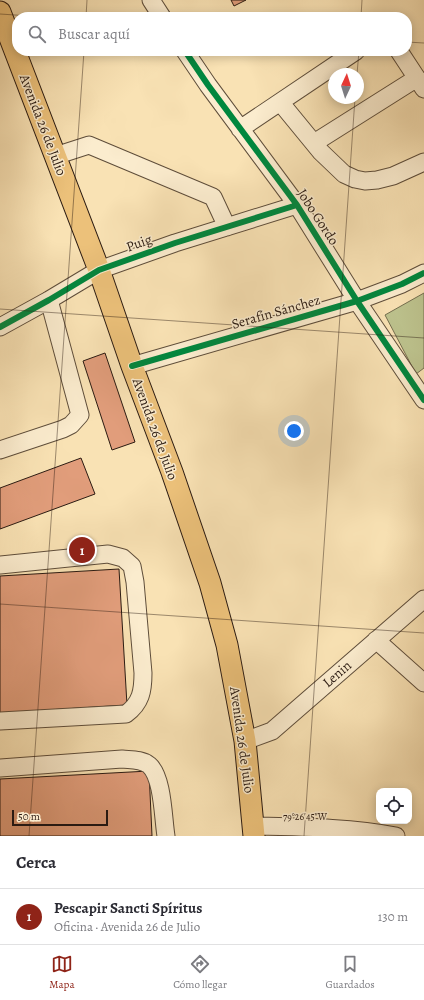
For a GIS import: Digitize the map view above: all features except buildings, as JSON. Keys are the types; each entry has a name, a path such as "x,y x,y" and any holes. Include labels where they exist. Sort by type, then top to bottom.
{"main road":[{"name":"Avenida 26 de Julio","path":"0,12 12,43"},
{"name":"Avenida 26 de Julio","path":"17,56 99,270 132,366 172,472 210,583 226,645 245,741 254,831"}],"street":[{"path":"151,0 159,12"},
{"name":"Jobo Gordo","path":"188,56 240,129 297,205 356,301 424,400"},
{"path":"240,129 349,56"},
{"path":"314,143 420,83 402,56"},
{"path":"280,102 321,152 344,174 360,180 378,180 393,176 424,162"},
{"path":"55,156 89,145 213,197 227,227"},
{"name":"Puig","path":"0,327 99,270 175,243 297,205"},
{"name":"Serafín Sánchez","path":"132,366 356,301 424,274"},
{"path":"0,450 63,429 71,425 80,415 49,300"},
{"path":"0,565 108,554 123,558 132,566 135,582 144,673 144,684 140,698 134,708 126,714 0,721"},
{"name":"Lenin","path":"245,741 272,731 424,599"},
{"path":"376,640 424,683"},
{"path":"0,768 122,759 139,760 149,765 155,772 159,784 166,836"},
{"path":"254,831 313,827 372,831 396,836"}],"green space":[{"path":"424,293 424,368 416,374 385,315"}],"cycle path":[{"path":"188,56 208,85 297,205 357,301 424,400"},
{"path":"0,327 99,270 175,243 297,205"},
{"path":"132,366 357,301 402,284 424,273"}],"place":[{"name":"Pescapir Sancti Spíritus","path":"82,550"}]}
